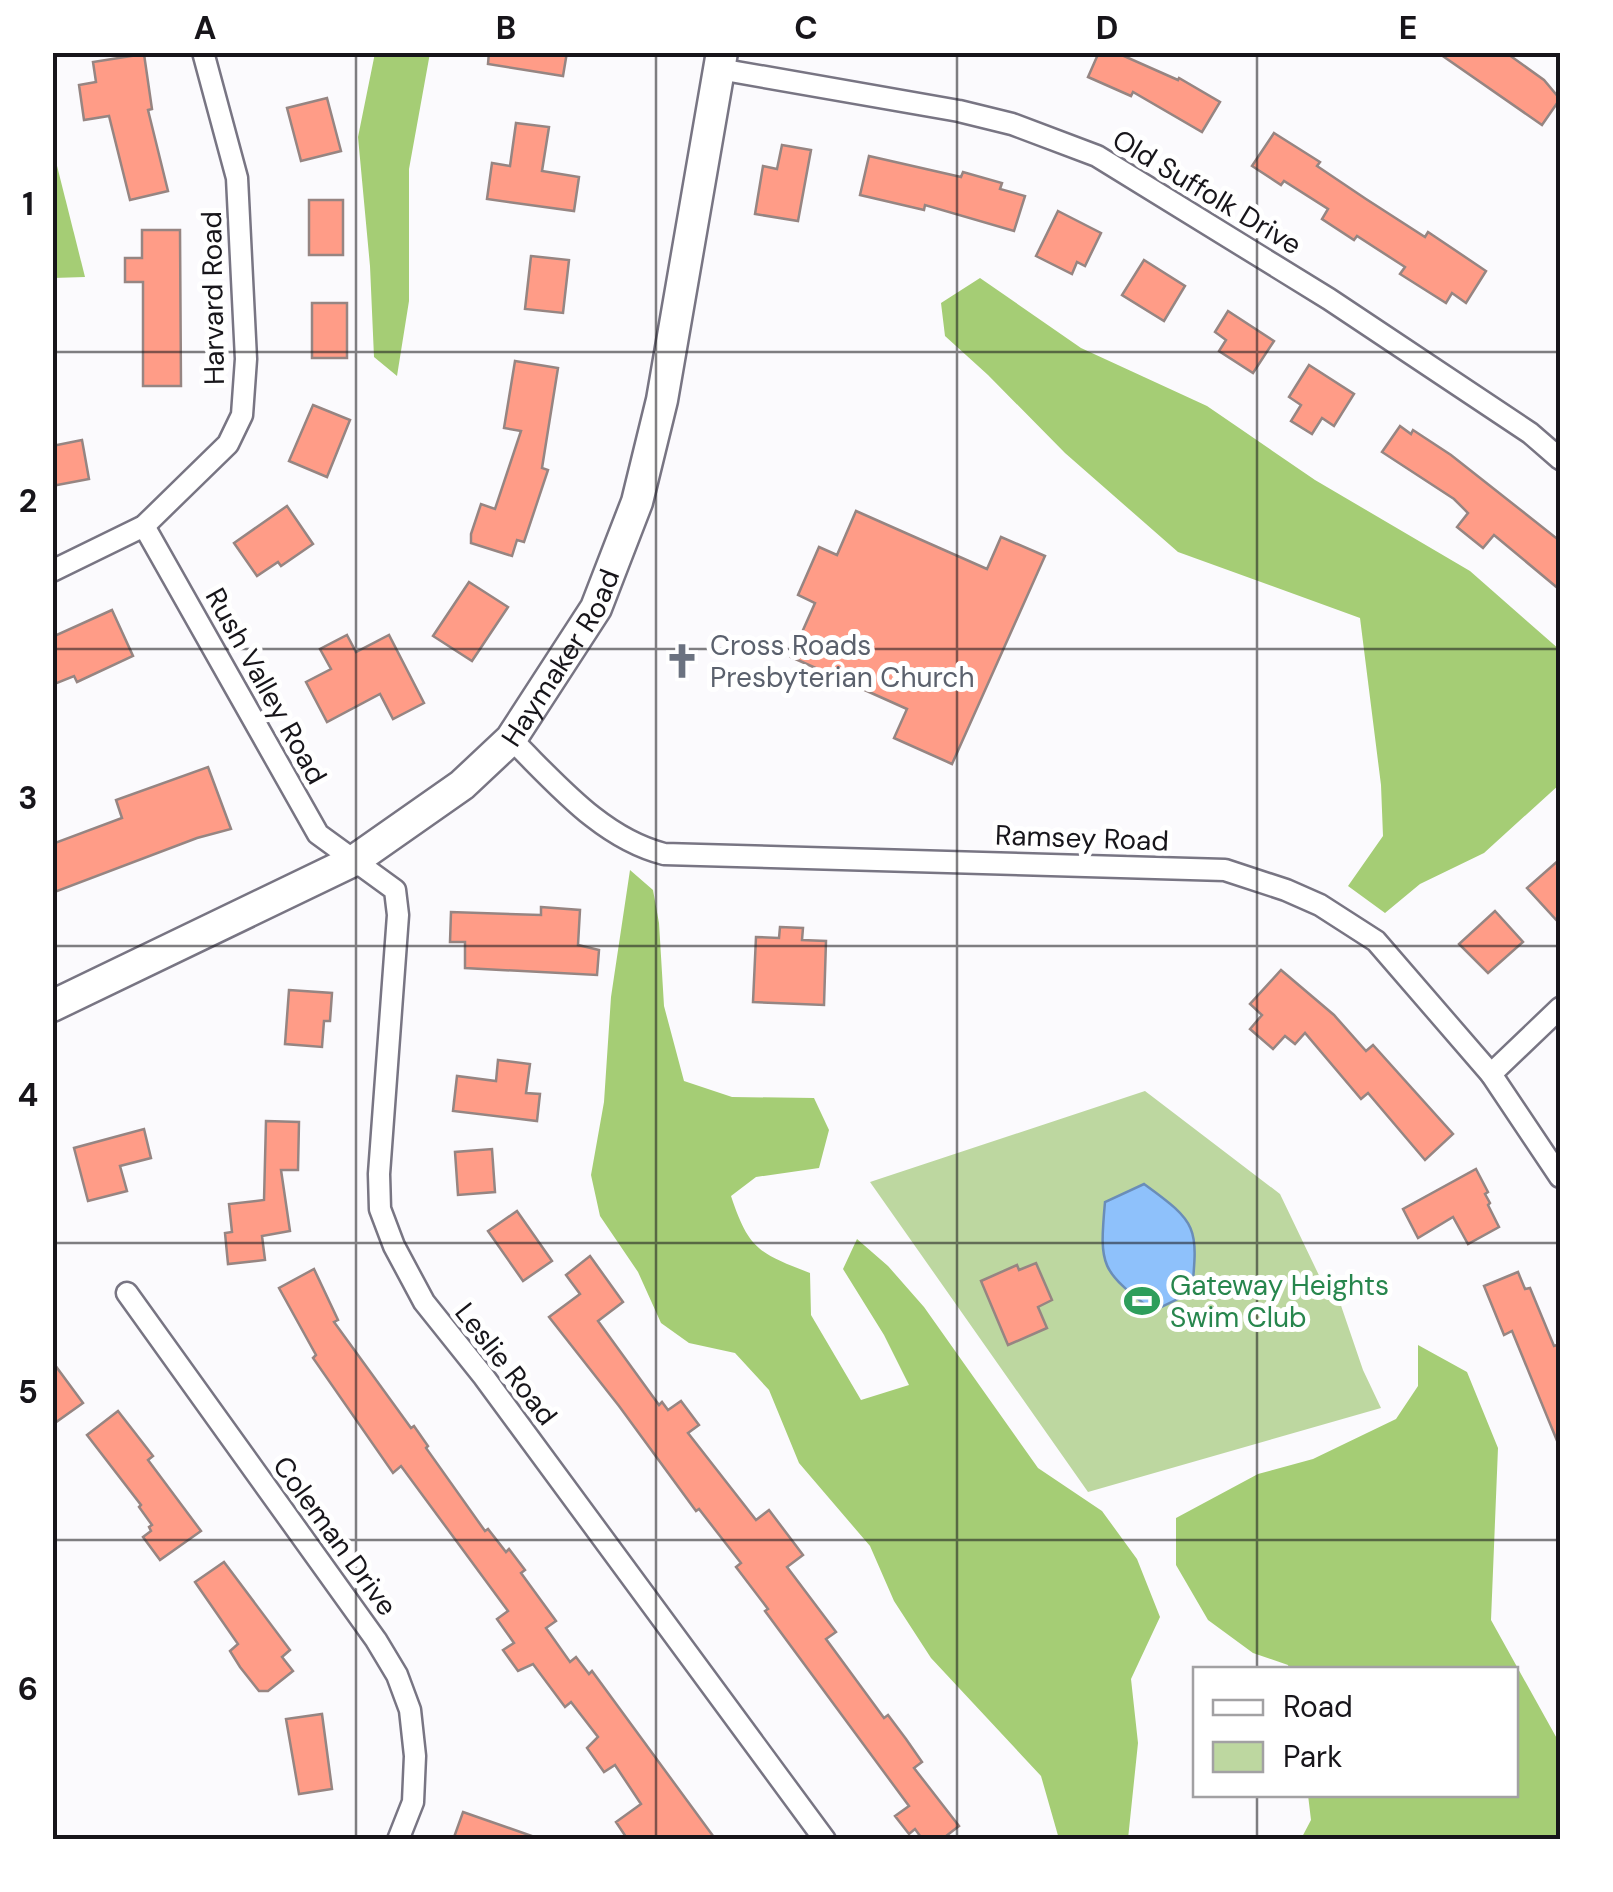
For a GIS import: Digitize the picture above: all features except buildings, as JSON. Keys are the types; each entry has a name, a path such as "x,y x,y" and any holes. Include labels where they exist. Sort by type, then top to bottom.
{"main road":[{"name":"Haymaker Road","path":"52,1006 356,860 462,785 510,739 596,608 638,502 662,400 720,61"}],"street":[{"name":"Harvard Road","path":"52,571 144,526 228,444 242,415 246,359 237,178 202,52"},
{"name":"Old Suffolk Drive","path":"720,61 1012,124 1097,156 1329,299 1530,433 1560,459"},
{"name":"Rush Valley Road","path":"144,526 318,834 356,860"},
{"name":"Ramsey Road","path":"510,739 592,817 638,848 664,854 1225,870 1286,890 1320,905 1376,941 1491,1074 1560,1177"},
{"name":"Leslie Road","path":"356,860 395,890 398,915 379,1174 380,1209 394,1246 424,1302 484,1377 824,1840"},
{"path":"1491,1074 1560,1008"},
{"name":"Coleman Drive","path":"126,1293 398,1675 410,1710 414,1756 413,1802 398,1840"}],"green space":[{"path":"375,53 430,53 409,169 409,301 397,376 374,357 358,137"},
{"path":"53,150 85,277 53,278"},
{"path":"980,278 1081,348 1207,406 1315,480 1470,571 1560,650 1560,784 1484,853 1420,884 1385,913 1348,886 1383,836 1381,785 1360,618 1178,552 1065,453 945,336 941,303"},
{"path":"630,870 653,890 664,1006 684,1081 732,1097 814,1098 829,1130 819,1168 756,1177 731,1196 744,1228 758,1247 810,1273 811,1315 861,1400 909,1385 843,1269 857,1239 888,1266 924,1307 1038,1468 1102,1511 1137,1559 1160,1617 1131,1679 1138,1743 1128,1839 1059,1839 1041,1776 931,1658 894,1601 870,1546 799,1463 769,1390 735,1353 689,1343 661,1323 638,1272 600,1216 591,1175 604,1102 611,997"},
{"name":"Gateway Heights Swim Club","path":"1145,1091 1280,1194 1326,1290 1335,1288 1363,1370 1381,1408 1088,1492 870,1182"},
{"path":"1418,1345 1467,1372 1498,1448 1491,1620 1517,1667 1288,1667 1253,1653 1208,1620 1176,1565 1176,1518 1258,1474 1313,1459 1396,1419 1418,1386"},
{"path":"1518,1669 1560,1744 1560,1839 1301,1839 1311,1820 1308,1797 1518,1797"}],"water":[{"path":"1144,1184 1184,1218 1195,1253 1192,1292 1153,1311 1113,1276 1107,1266 1103,1241 1105,1202"}],"place":[{"name":"Cross Roads Presbyterian Church","path":"682,661"},
{"name":"Gateway Heights Swim Club","path":"1142,1301"}]}
